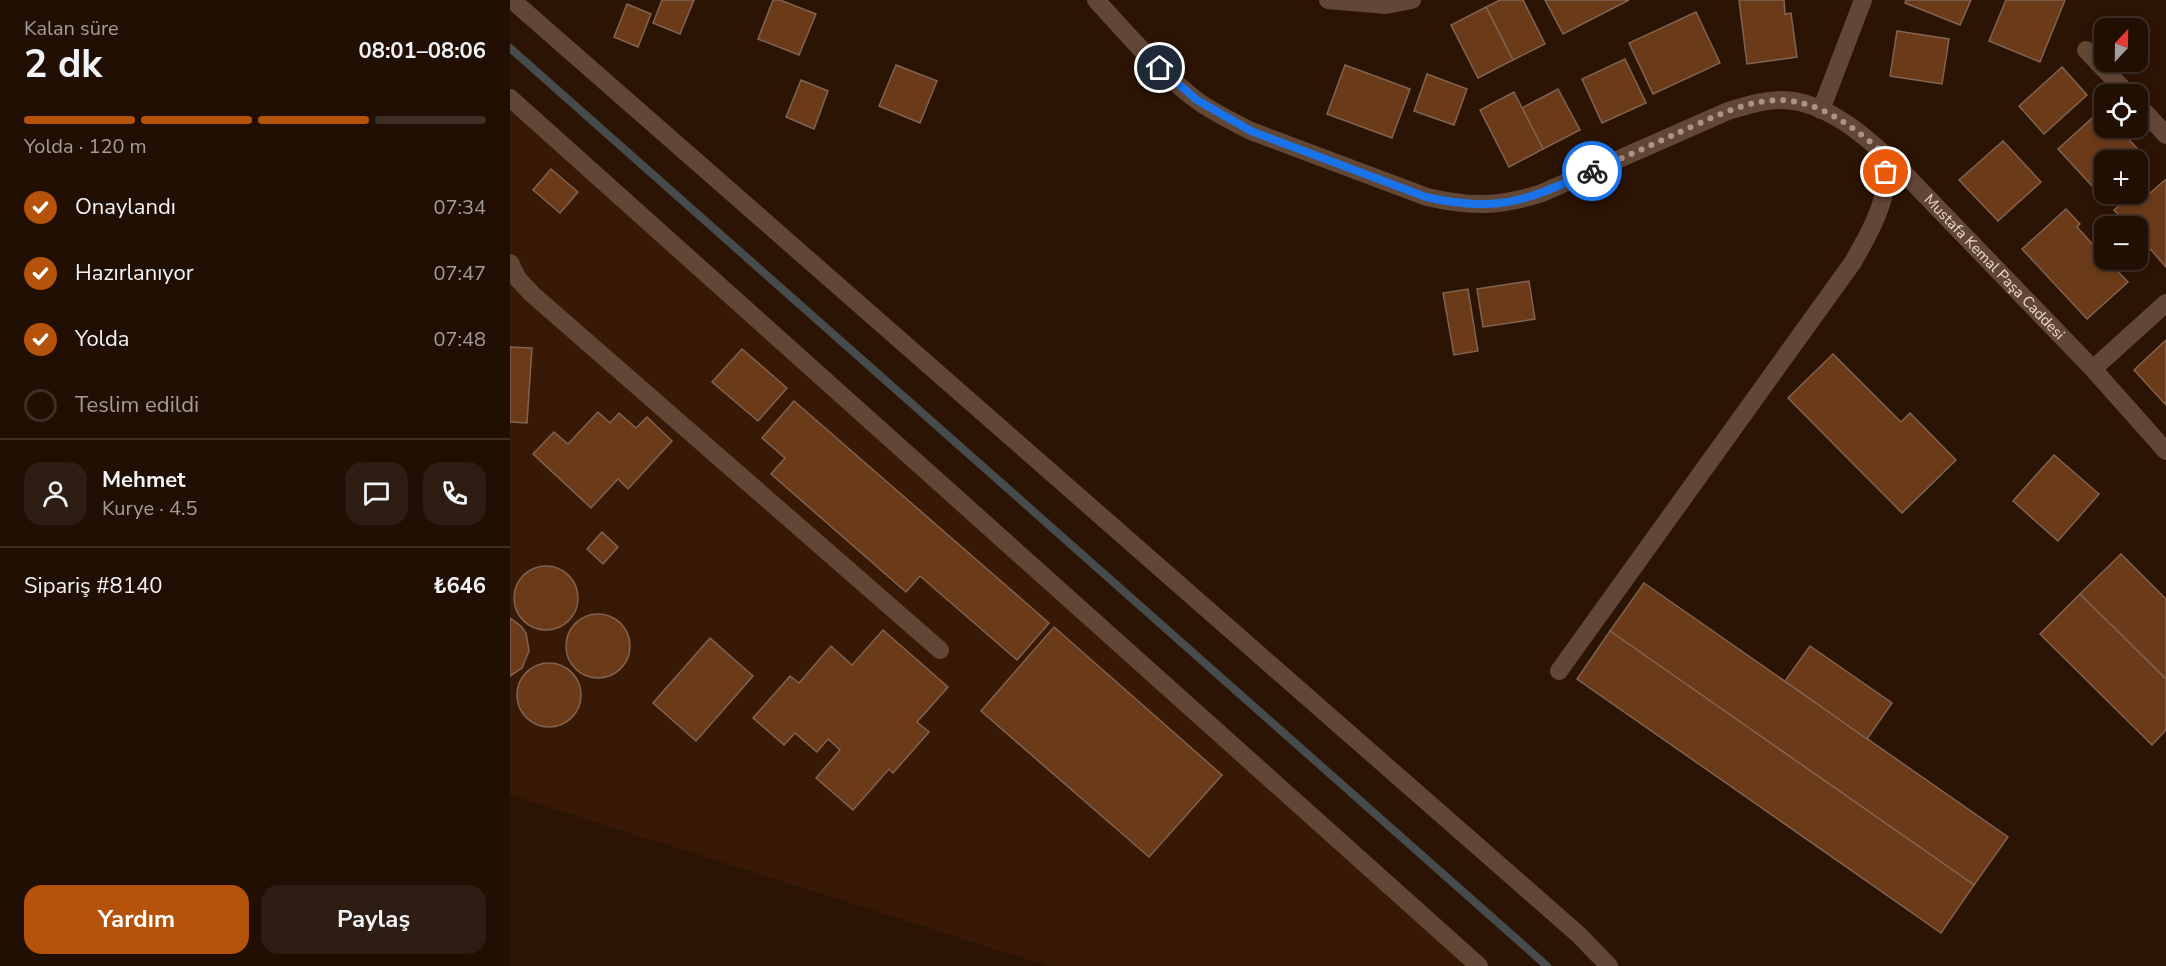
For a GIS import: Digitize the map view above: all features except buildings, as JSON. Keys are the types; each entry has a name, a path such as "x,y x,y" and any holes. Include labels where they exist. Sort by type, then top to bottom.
{"street":[{"path":"512,0 1552,912 1609,966"},
{"name":"Mustafa Kemal Paşa Caddesi","path":"1096,0 1171,80 1227,119 1251,131 1426,197 1456,204 1498,204 1518,201 1542,193 1728,111 1752,104 1780,100 1797,101 1821,110 1846,125 1887,156 2093,369 2166,451"},
{"path":"1328,0 1386,5 1412,0"},
{"path":"1821,110 1863,0"},
{"path":"2086,50 2118,84"},
{"path":"510,98 1479,966"},
{"path":"2148,116 2166,135"},
{"path":"1559,671 1853,262 1877,213 1885,189 1887,156"},
{"path":"510,263 518,279 532,294 940,650"},
{"path":"2093,369 2166,303"}],"shaded area":[{"path":"510,98 1479,966 1048,966 510,795"}],"waterway":[{"path":"510,48 1547,966"}],"way so far":[{"path":"1592,171 1728,111 1752,104 1780,100 1797,101 1812,106 1846,125 1887,156 1886,172"}],"route":[{"path":"1160,68 1171,80 1197,100 1251,131 1426,197 1456,204 1479,205 1518,201 1592,171"}]}
